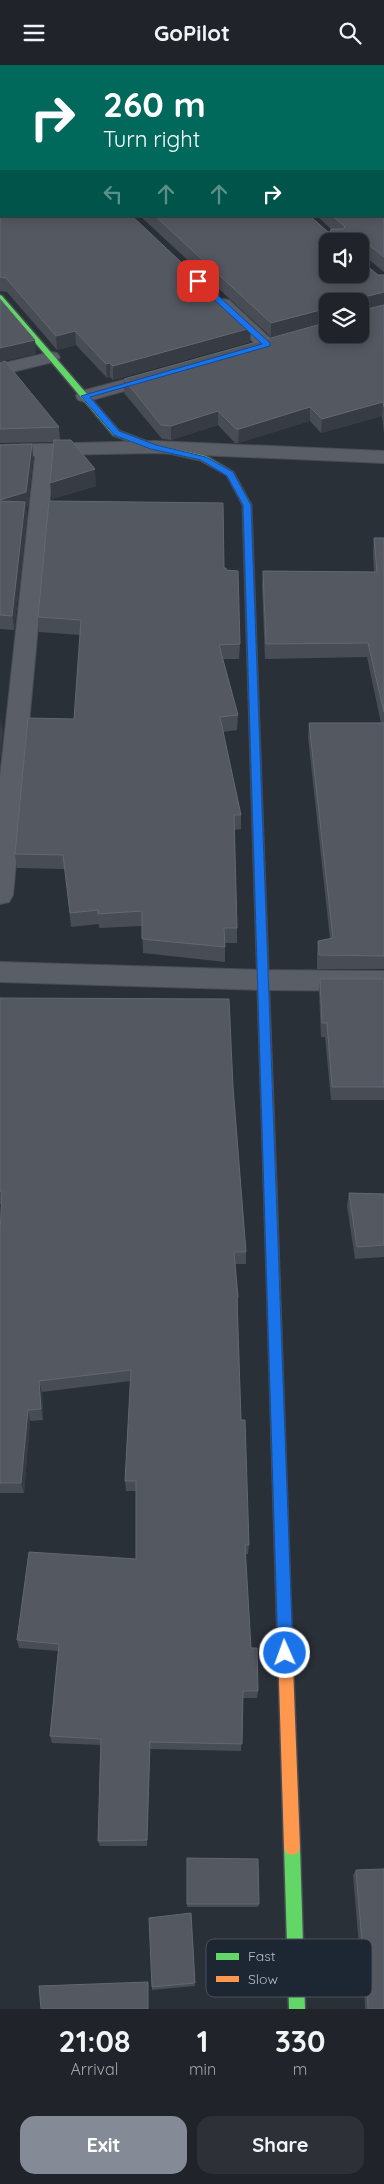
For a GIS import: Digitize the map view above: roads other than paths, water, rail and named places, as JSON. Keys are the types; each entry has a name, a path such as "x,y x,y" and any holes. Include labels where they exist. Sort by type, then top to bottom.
{"street":[{"path":"208,291 276,342 248,350"},
{"path":"0,297 116,433 154,447 203,458 230,474 247,505 295,1939"},
{"path":"0,370 51,357"},
{"path":"85,396 181,369"},
{"path":"0,451 154,447 384,457"},
{"path":"0,895 45,449"},
{"path":"0,972 263,980 384,981"}]}
